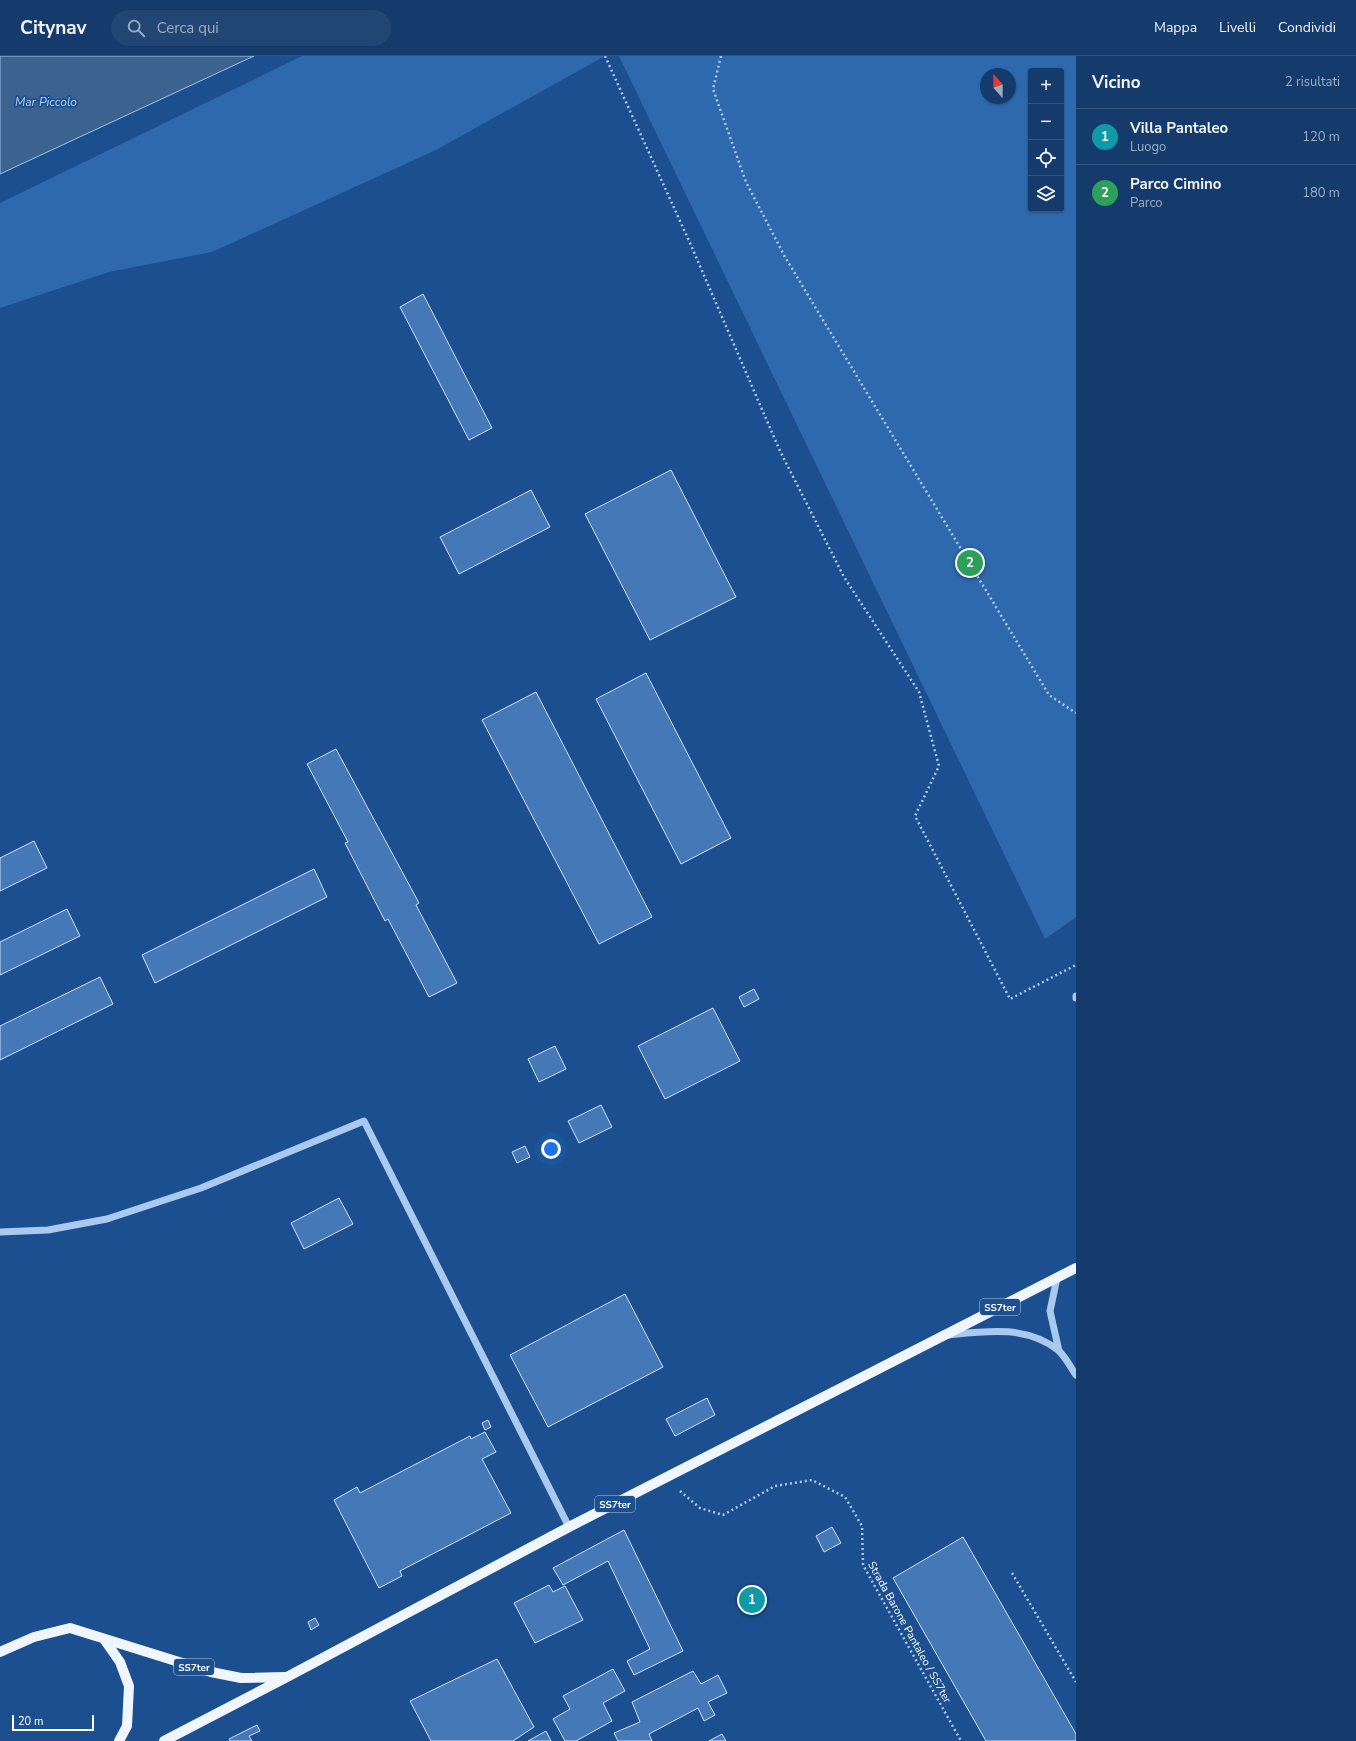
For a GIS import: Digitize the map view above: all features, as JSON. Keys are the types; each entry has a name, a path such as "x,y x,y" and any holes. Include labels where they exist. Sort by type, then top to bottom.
{"main road":[{"name":"SS7ter","path":"164,1741 569,1527 1076,1268"},
{"name":"SS7ter","path":"0,1652 34,1637 70,1628 210,1672 241,1678 287,1677"},
{"path":"104,1639 120,1662 129,1686 126,1726 119,1741"}],"street":[{"path":"0,1232 48,1230 107,1219 201,1188 364,1121 569,1527"},
{"path":"1057,1278 1050,1311 1059,1351 1076,1375"},
{"path":"944,1335 992,1330 1030,1335 1059,1351"}],"path":[{"path":"605,56 690,243 784,458 844,578 919,692 939,766 915,816 1010,999 1076,965"},
{"path":"721,56 712,89 746,182 785,257 1049,695 1076,713"},
{"name":"Strada Barone Pantaleo / SS7ter","path":"664,1478 700,1508 723,1515 775,1486 812,1480 845,1497 862,1526 862,1565 961,1741"},
{"path":"1012,1574 1076,1682"}],"shaded area":[{"path":"302,56 605,56 436,150 212,252 109,272 0,308 0,203"},
{"path":"619,56 1076,56 1076,917 1045,939"}],"water":[{"name":"Mar Piccolo","path":"0,56 254,56 0,174"}],"building":[{"path":"423,294 492,428 469,440 400,307"},
{"path":"671,470 736,597 650,640 585,514"},
{"path":"531,490 550,527 459,574 440,537"},
{"path":"646,673 731,838 681,864 596,699"},
{"path":"536,692 652,917 599,944 482,720"},
{"path":"336,749 419,903 416,905 457,983 429,997 388,919 385,921 345,843 348,842 307,764"},
{"path":"34,841 47,868 0,891 0,858"},
{"path":"314,869 327,897 155,983 142,955"},
{"path":"67,909 80,936 0,975 0,942"},
{"path":"100,977 113,1004 0,1060 0,1026"},
{"path":"754,989 759,999 744,1007 739,997"},
{"path":"713,1008 740,1061 665,1099 638,1046"},
{"path":"555,1046 566,1069 539,1082 528,1059"},
{"path":"601,1105 612,1127 579,1143 568,1121"},
{"path":"525,1146 530,1157 517,1163 512,1152"},
{"path":"339,1198 353,1224 304,1249 291,1223"},
{"path":"625,1294 663,1367 548,1427 510,1355"},
{"path":"707,1398 715,1415 675,1436 666,1419"},
{"path":"488,1420 491,1427 485,1430 482,1423"},
{"path":"485,1432 496,1452 482,1459 511,1513 400,1571 402,1576 379,1588 334,1500 357,1487 360,1493 470,1436 471,1439"},
{"path":"832,1527 841,1543 824,1552 816,1536"},
{"path":"624,1530 683,1651 634,1675 627,1661 650,1649 608,1561 563,1585 553,1568"},
{"path":"963,1537 1076,1734 1076,1741 986,1741 893,1578"},
{"path":"549,1585 553,1592 565,1586 583,1620 535,1643 514,1603"},
{"path":"315,1618 319,1625 311,1630 308,1622"},
{"path":"497,1659 534,1727 513,1741 431,1741 410,1701"},
{"path":"613,1669 625,1691 603,1703 612,1721 576,1741 565,1741 553,1719 570,1709 563,1696"},
{"path":"693,1671 701,1684 718,1675 727,1693 708,1702 715,1715 704,1721 698,1708 649,1734 652,1741 618,1741 614,1733 640,1722 632,1702"},
{"path":"257,1725 260,1731 249,1736 252,1741 230,1741 229,1739"},
{"path":"546,1731 551,1741 528,1741"},
{"path":"722,1734 726,1741 709,1741"}],"place":[{"name":"Parco Cimino","path":"970,563"},
{"name":"Villa Pantaleo","path":"752,1600"}]}
